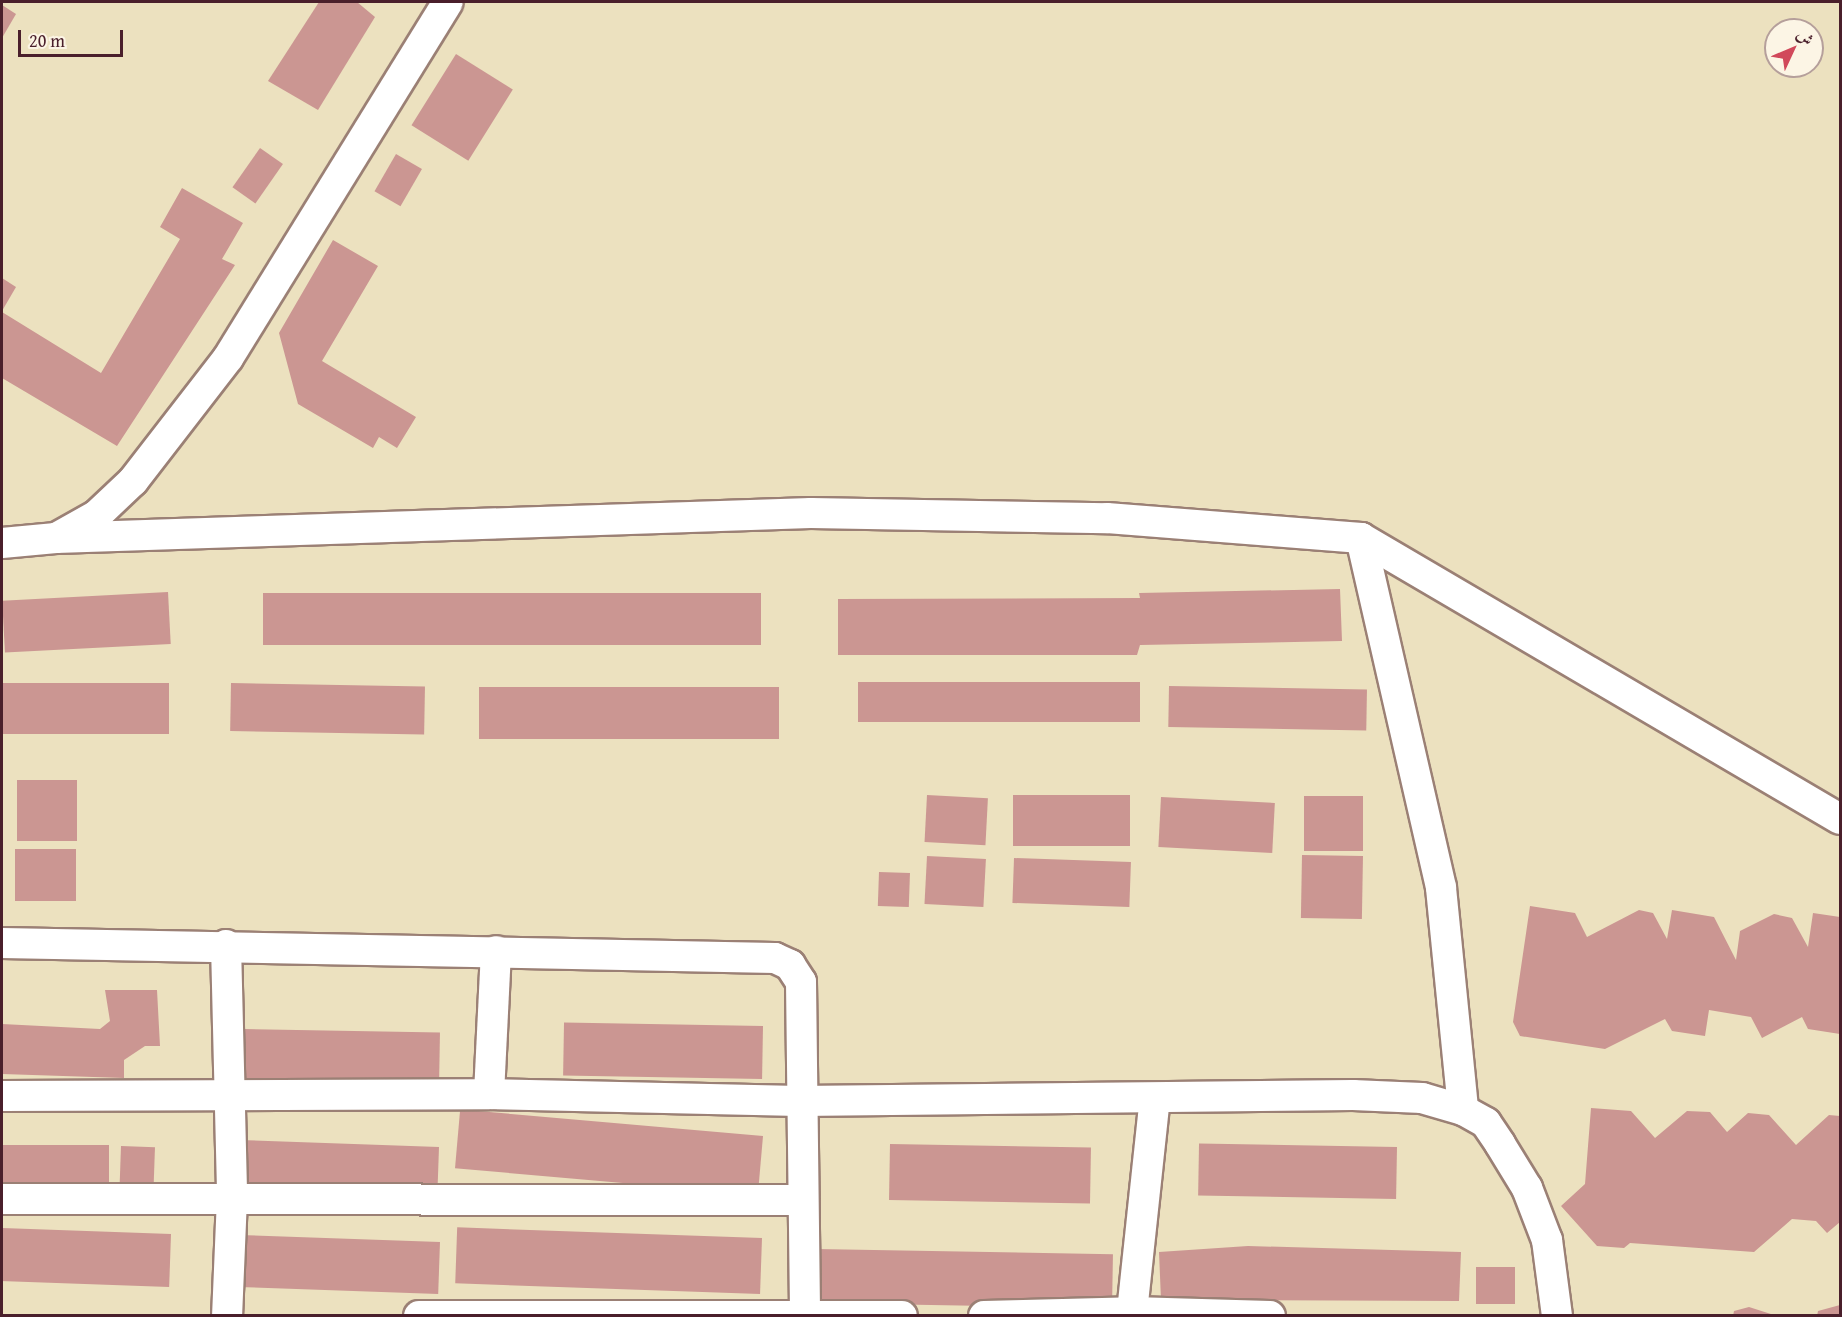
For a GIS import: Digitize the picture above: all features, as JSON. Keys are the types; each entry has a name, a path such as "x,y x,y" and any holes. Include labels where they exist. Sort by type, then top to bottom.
{"street":[{"path":"56,538 97,515 133,481 228,358 448,2"},
{"path":"2,543 56,538 811,513 1107,518 1361,538 1840,819"},
{"path":"1361,538 1441,888 1463,1110"},
{"path":"2,943 226,945 775,958 790,965 801,982 799,1101 805,1313"},
{"path":"226,945 232,1198 227,1316"},
{"path":"489,1094 496,951"},
{"path":"2,1096 489,1094 799,1101 1364,1096 1422,1098 1463,1110 1486,1123 1527,1188 1547,1240 1557,1316"},
{"path":"1132,1312 1155,1098"},
{"path":"2,1200 232,1198 802,1200"},
{"path":"984,1316 1132,1312 1270,1316"},
{"path":"419,1316 805,1313 902,1316"}],"building":[{"path":"319,2 357,2 375,17 318,110 268,81"},
{"path":"2,5 16,14 2,38"},
{"path":"456,54 513,90 468,161 411,125"},
{"path":"260,148 283,164 255,203 232,187"},
{"path":"396,154 422,169 400,206 374,191"},
{"path":"182,188 243,223 222,259 235,265 117,446 2,378 2,312 101,373 180,239 160,227"},
{"path":"333,240 378,266 322,361 416,417 397,448 379,437 373,448 298,404 279,333"},
{"path":"2,278 16,287 2,311"},
{"path":"1340,589 1342,641 1140,645 1137,655 838,655 838,599 1140,598 1139,593"},
{"path":"168,592 171,644 5,653 2,601"},
{"path":"263,593 761,593 761,645 263,645"},
{"path":"858,682 1140,682 1140,722 858,722"},
{"path":"2,683 169,683 169,734 2,734"},
{"path":"231,683 425,686 424,734 230,731"},
{"path":"1169,686 1367,689 1366,730 1168,727"},
{"path":"479,687 779,687 779,739 479,739"},
{"path":"17,780 77,780 77,841 17,841"},
{"path":"927,795 988,798 985,845 925,842"},
{"path":"1013,795 1130,795 1130,846 1013,846"},
{"path":"1304,796 1363,796 1363,851 1304,851"},
{"path":"1161,797 1275,803 1272,853 1158,847"},
{"path":"15,849 76,849 76,901 15,901"},
{"path":"1302,855 1363,856 1362,919 1301,918"},
{"path":"927,856 986,859 983,907 924,904"},
{"path":"1014,858 1131,862 1129,907 1012,903"},
{"path":"879,872 910,873 909,907 878,906"},
{"path":"1530,906 1575,913 1587,937 1639,910 1653,913 1667,939 1672,910 1714,917 1736,960 1740,931 1774,914 1792,918 1808,947 1813,913 1840,917 1840,1034 1808,1029 1802,1017 1762,1038 1751,1017 1709,1010 1705,1036 1672,1031 1665,1019 1605,1049 1520,1036 1513,1022"},
{"path":"105,990 157,990 160,1046 145,1046 124,1060 124,1078 2,1074 2,1024 100,1029 110,1021"},
{"path":"564,1023 763,1026 762,1079 563,1076"},
{"path":"244,1029 440,1032 439,1082 243,1079"},
{"path":"1591,1108 1631,1111 1655,1138 1687,1111 1710,1112 1727,1132 1748,1113 1769,1115 1796,1145 1829,1115 1840,1116 1840,1222 1827,1233 1816,1221 1792,1219 1754,1252 1630,1243 1624,1248 1597,1246 1561,1206 1585,1184"},
{"path":"460,1110 763,1136 758,1195 455,1168"},
{"path":"239,1140 439,1147 437,1195 237,1188"},
{"path":"890,1144 1091,1148 1090,1203 889,1200"},
{"path":"1199,1144 1397,1147 1396,1199 1198,1196"},
{"path":"2,1145 109,1145 109,1195 2,1195"},
{"path":"121,1146 155,1147 154,1183 120,1182"},
{"path":"457,1227 762,1238 760,1294 455,1283"},
{"path":"2,1228 171,1234 169,1287 2,1281"},
{"path":"239,1235 440,1242 438,1294 237,1287"},
{"path":"1248,1246 1461,1252 1459,1301 1161,1300 1159,1252"},
{"path":"816,1249 1113,1254 1112,1308 815,1303"},
{"path":"1476,1267 1515,1267 1515,1304 1476,1304"},
{"path":"1840,1305 1840,1316 1817,1316 1818,1311"},
{"path":"1749,1307 1774,1316 1733,1316 1734,1311"}]}
